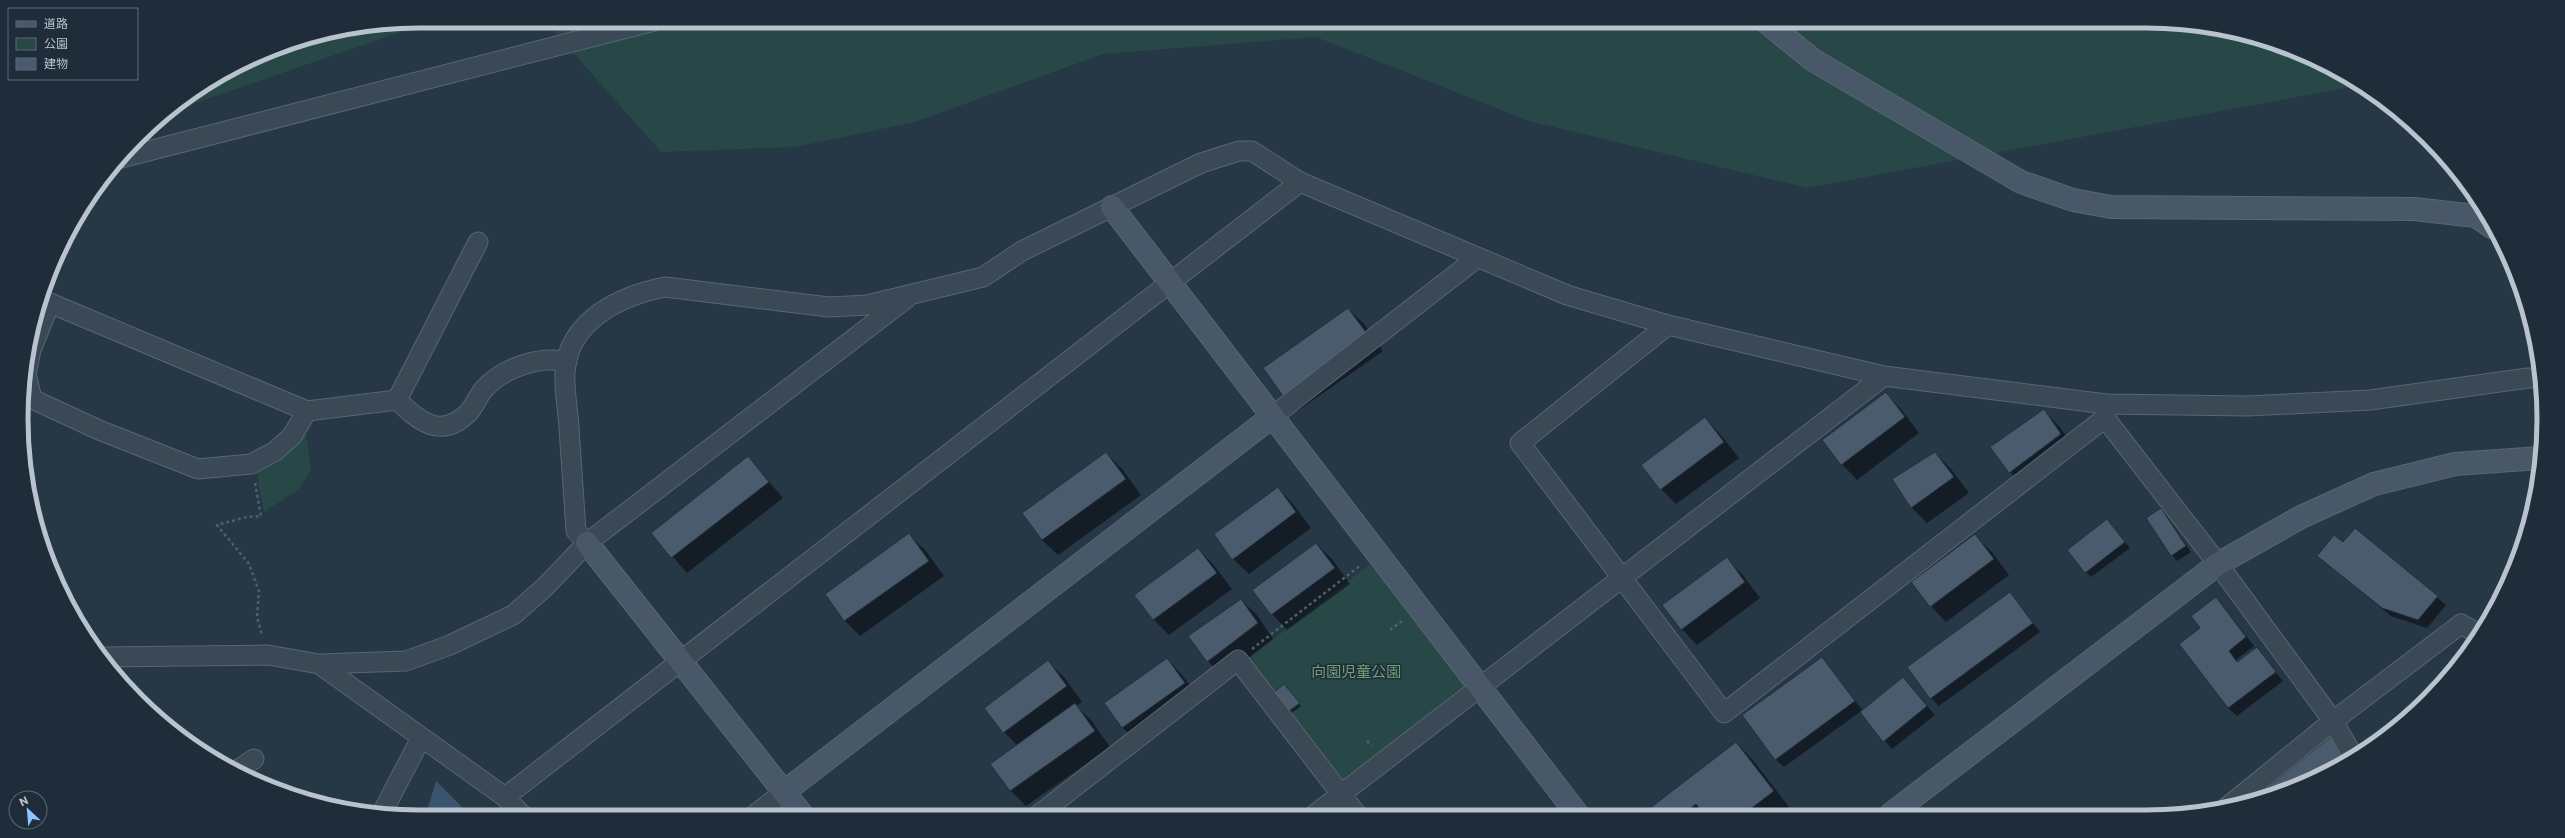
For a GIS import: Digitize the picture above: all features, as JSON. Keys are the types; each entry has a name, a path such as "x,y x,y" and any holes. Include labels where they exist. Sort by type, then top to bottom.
{"street":[{"path":"130,156 627,28"},
{"path":"1774,28 1813,60 2022,182 2073,200 2111,207 2414,209 2476,216 2483,221"},
{"path":"798,810 576,531 565,373 567,362 576,336 587,323 610,305 643,291 665,287 829,308 867,305 914,292 983,277 1022,251 1201,163 1239,151 1252,151 1300,182 1567,295 1668,325 1884,376 2106,411 2370,400 2535,378"},
{"path":"505,797 1172,283 1300,182"},
{"path":"1112,207 1172,283 1574,810"},
{"path":"397,400 478,242"},
{"path":"761,810 1477,258"},
{"path":"109,657 268,655 319,664 406,661 450,645 513,615 545,587 587,543 914,292"},
{"path":"38,332 50,303 307,410 397,400 414,415 434,427 449,426 469,412 484,389 504,374 520,366 541,360 567,362"},
{"path":"1668,325 1520,443 1724,713 2106,411"},
{"path":"1321,810 1621,576 1884,376"},
{"path":"29,388 32,399 98,430 198,469 251,464 274,452 292,436 307,410"},
{"path":"2106,411 2333,721 2350,753"},
{"path":"1896,810 2218,564 2301,517 2374,484 2456,464 2535,458"},
{"path":"2237,799 2333,721 2462,624 2474,631"},
{"path":"1045,810 1238,660 1353,810"},
{"path":"319,664 505,797 517,810"},
{"path":"384,808 421,738"},
{"path":"241,767 254,759"}],"path":[{"path":"251,464 261,516 246,517 217,525 249,564 259,591 257,617 268,655"},
{"path":"1238,660 1377,552"}],"green space":[{"path":"412,28 184,107 223,80 246,68 293,49 318,41 368,31"},
{"path":"551,28 2146,28 2197,31 2247,41 2296,58 2319,68 2352,87 1807,188 1529,121 1316,37 1103,54 915,122 796,147 661,152"},
{"path":"306,432 311,470 299,489 264,512 256,471 278,463 288,450"},
{"name":"向園児童公園","path":"1370,564 1465,685 1344,780 1248,659"}],"water":[{"path":"436,781 465,810 427,810"}],"building":[{"path":"1348,308 1368,335 1283,396 1263,368"},
{"path":"1886,392 1905,417 1841,465 1822,440"},
{"path":"2044,409 2061,434 2009,473 1990,447"},
{"path":"1705,417 1724,442 1660,490 1641,465"},
{"path":"1106,452 1126,479 1042,540 1022,513"},
{"path":"1935,452 1954,477 1911,508 1892,479"},
{"path":"748,456 769,482 671,558 651,533"},
{"path":"1278,487 1296,512 1232,560 1214,534"},
{"path":"2161,508 2186,546 2171,556 2146,518"},
{"path":"2107,519 2125,542 2085,573 2067,550"},
{"path":"2355,528 2438,596 2418,620 2382,608 2317,556 2334,535 2343,542"},
{"path":"909,533 929,561 844,621 825,594"},
{"path":"1975,534 1994,559 1930,607 1911,582"},
{"path":"1316,543 1335,568 1271,615 1252,590"},
{"path":"1198,548 1217,573 1153,620 1134,595"},
{"path":"1727,557 1745,582 1681,630 1662,605"},
{"path":"2010,592 2033,623 1930,699 1907,667"},
{"path":"2216,597 2246,637 2229,651 2237,662 2257,647 2276,672 2228,708 2179,644 2200,628 2191,616"},
{"path":"1241,599 1258,623 1207,662 1188,636"},
{"path":"1822,657 1855,701 1775,760 1742,715"},
{"path":"1167,658 1185,683 1122,728 1104,703"},
{"path":"1048,660 1067,686 1003,733 984,708"},
{"path":"1903,677 1927,706 1883,742 1860,712"},
{"path":"1284,684 1300,703 1289,711 1273,693"},
{"path":"1075,703 1095,731 1010,791 990,764"},
{"path":"2334,734 2345,756 2319,770 2261,792"},
{"path":"1736,742 1774,791 1749,810 1700,810 1696,804 1688,810 1648,810"}]}
